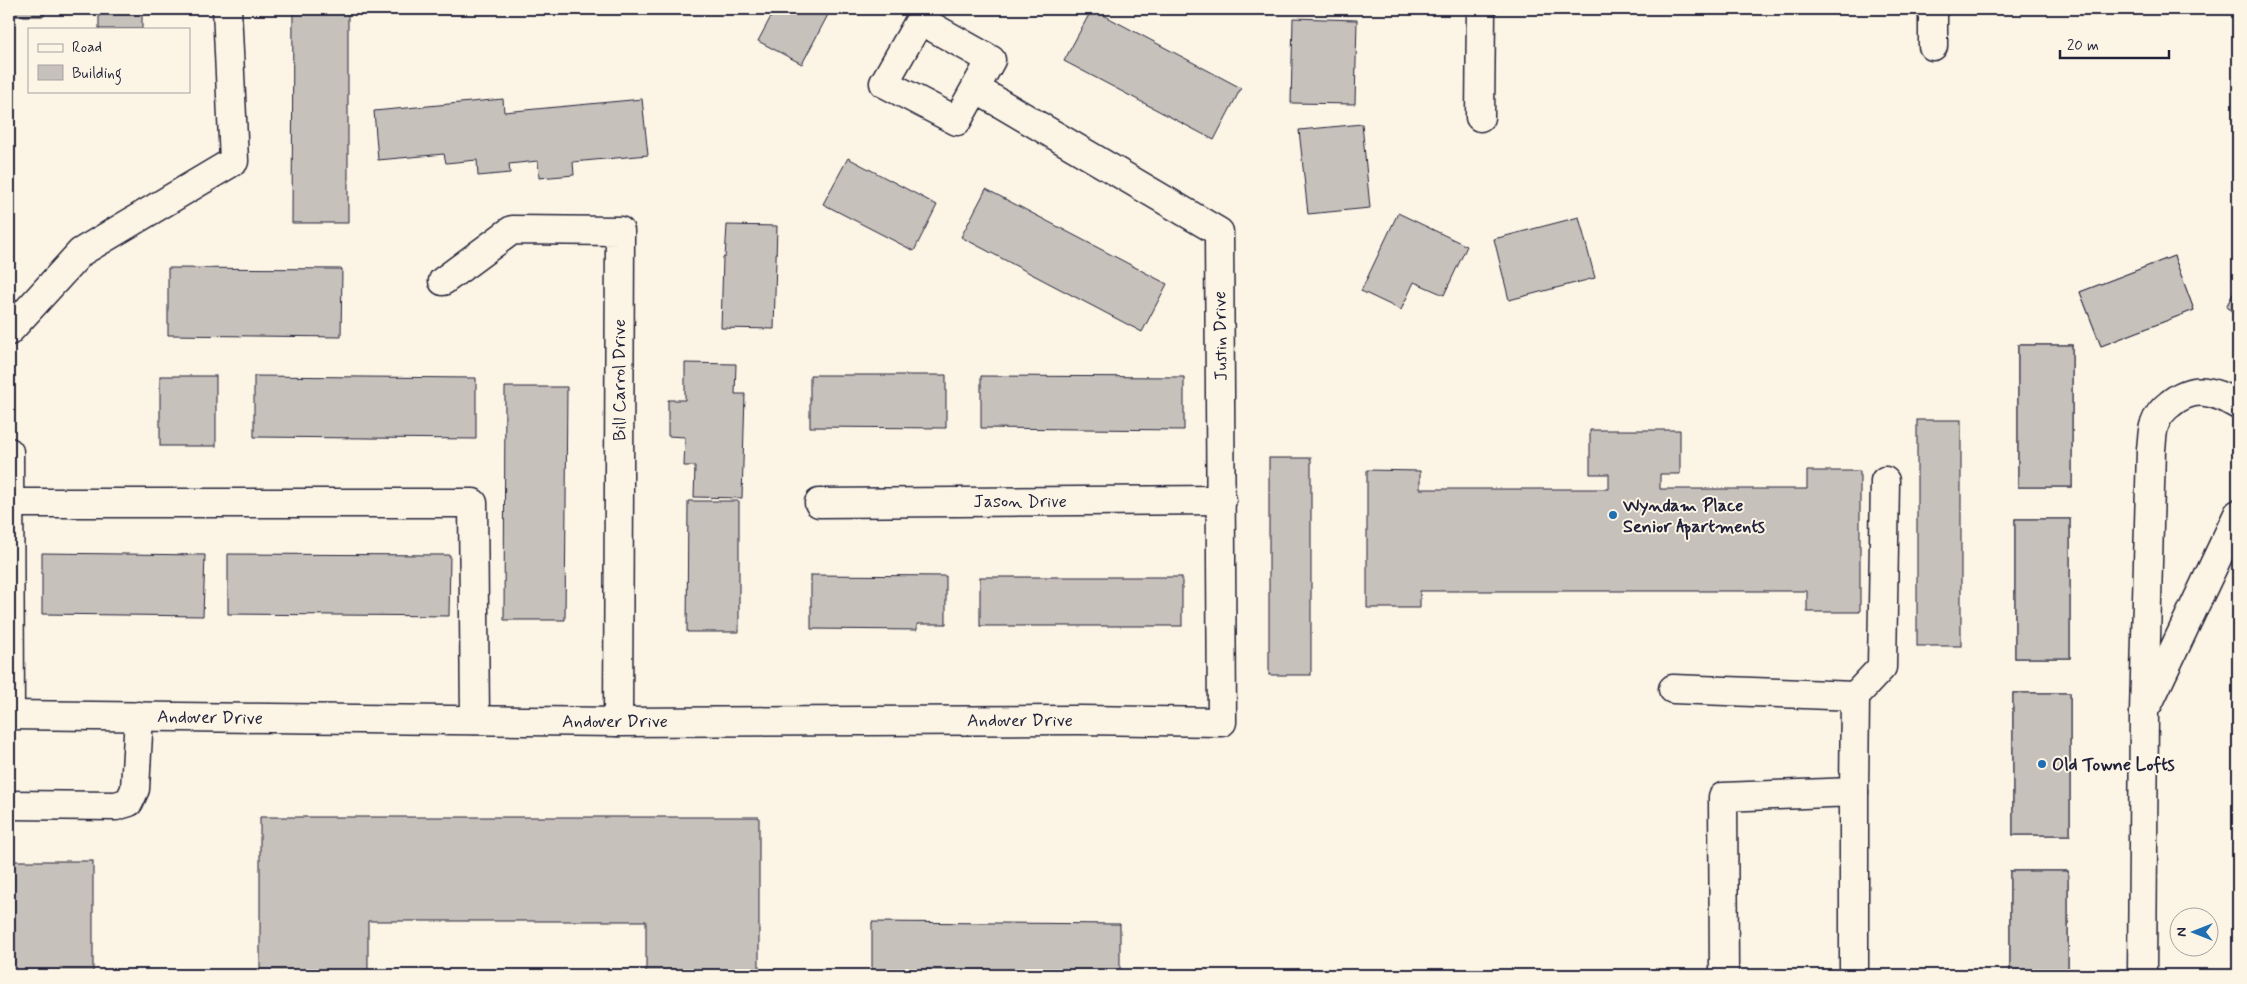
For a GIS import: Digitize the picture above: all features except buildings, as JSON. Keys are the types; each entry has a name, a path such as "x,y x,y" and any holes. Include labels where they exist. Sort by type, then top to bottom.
{"street":[{"path":"9,331 80,252 234,161 227,9"},
{"path":"1480,117 1481,9"},
{"path":"1932,9 1932,46"},
{"name":"Justin Drive","path":"976,89 1219,232 1222,722"},
{"name":"Bill Carrol Drive","path":"443,280 512,230 620,231 618,722"},
{"path":"2142,975 2144,713 2151,449 2154,426 2163,410 2181,395 2198,391 2222,396 2238,406"},
{"path":"9,452 10,715"},
{"path":"1854,975 1855,696 1882,667 1885,481"},
{"name":"Jason Drive","path":"819,503 1222,500"},
{"path":"9,503 473,503 475,720"},
{"path":"2144,713 2238,514"},
{"path":"1673,689 1855,696"},
{"name":"Andover Drive","path":"10,715 618,722 1080,720 1222,722"},
{"path":"9,805 116,806 129,802 135,789 139,716"},
{"path":"1724,975 1723,797 1854,792"}],"place":[{"name":"Wyndam Place Senior Apartments","path":"1613,515"},
{"name":"Old Towne Lofts","path":"2042,764"}]}
